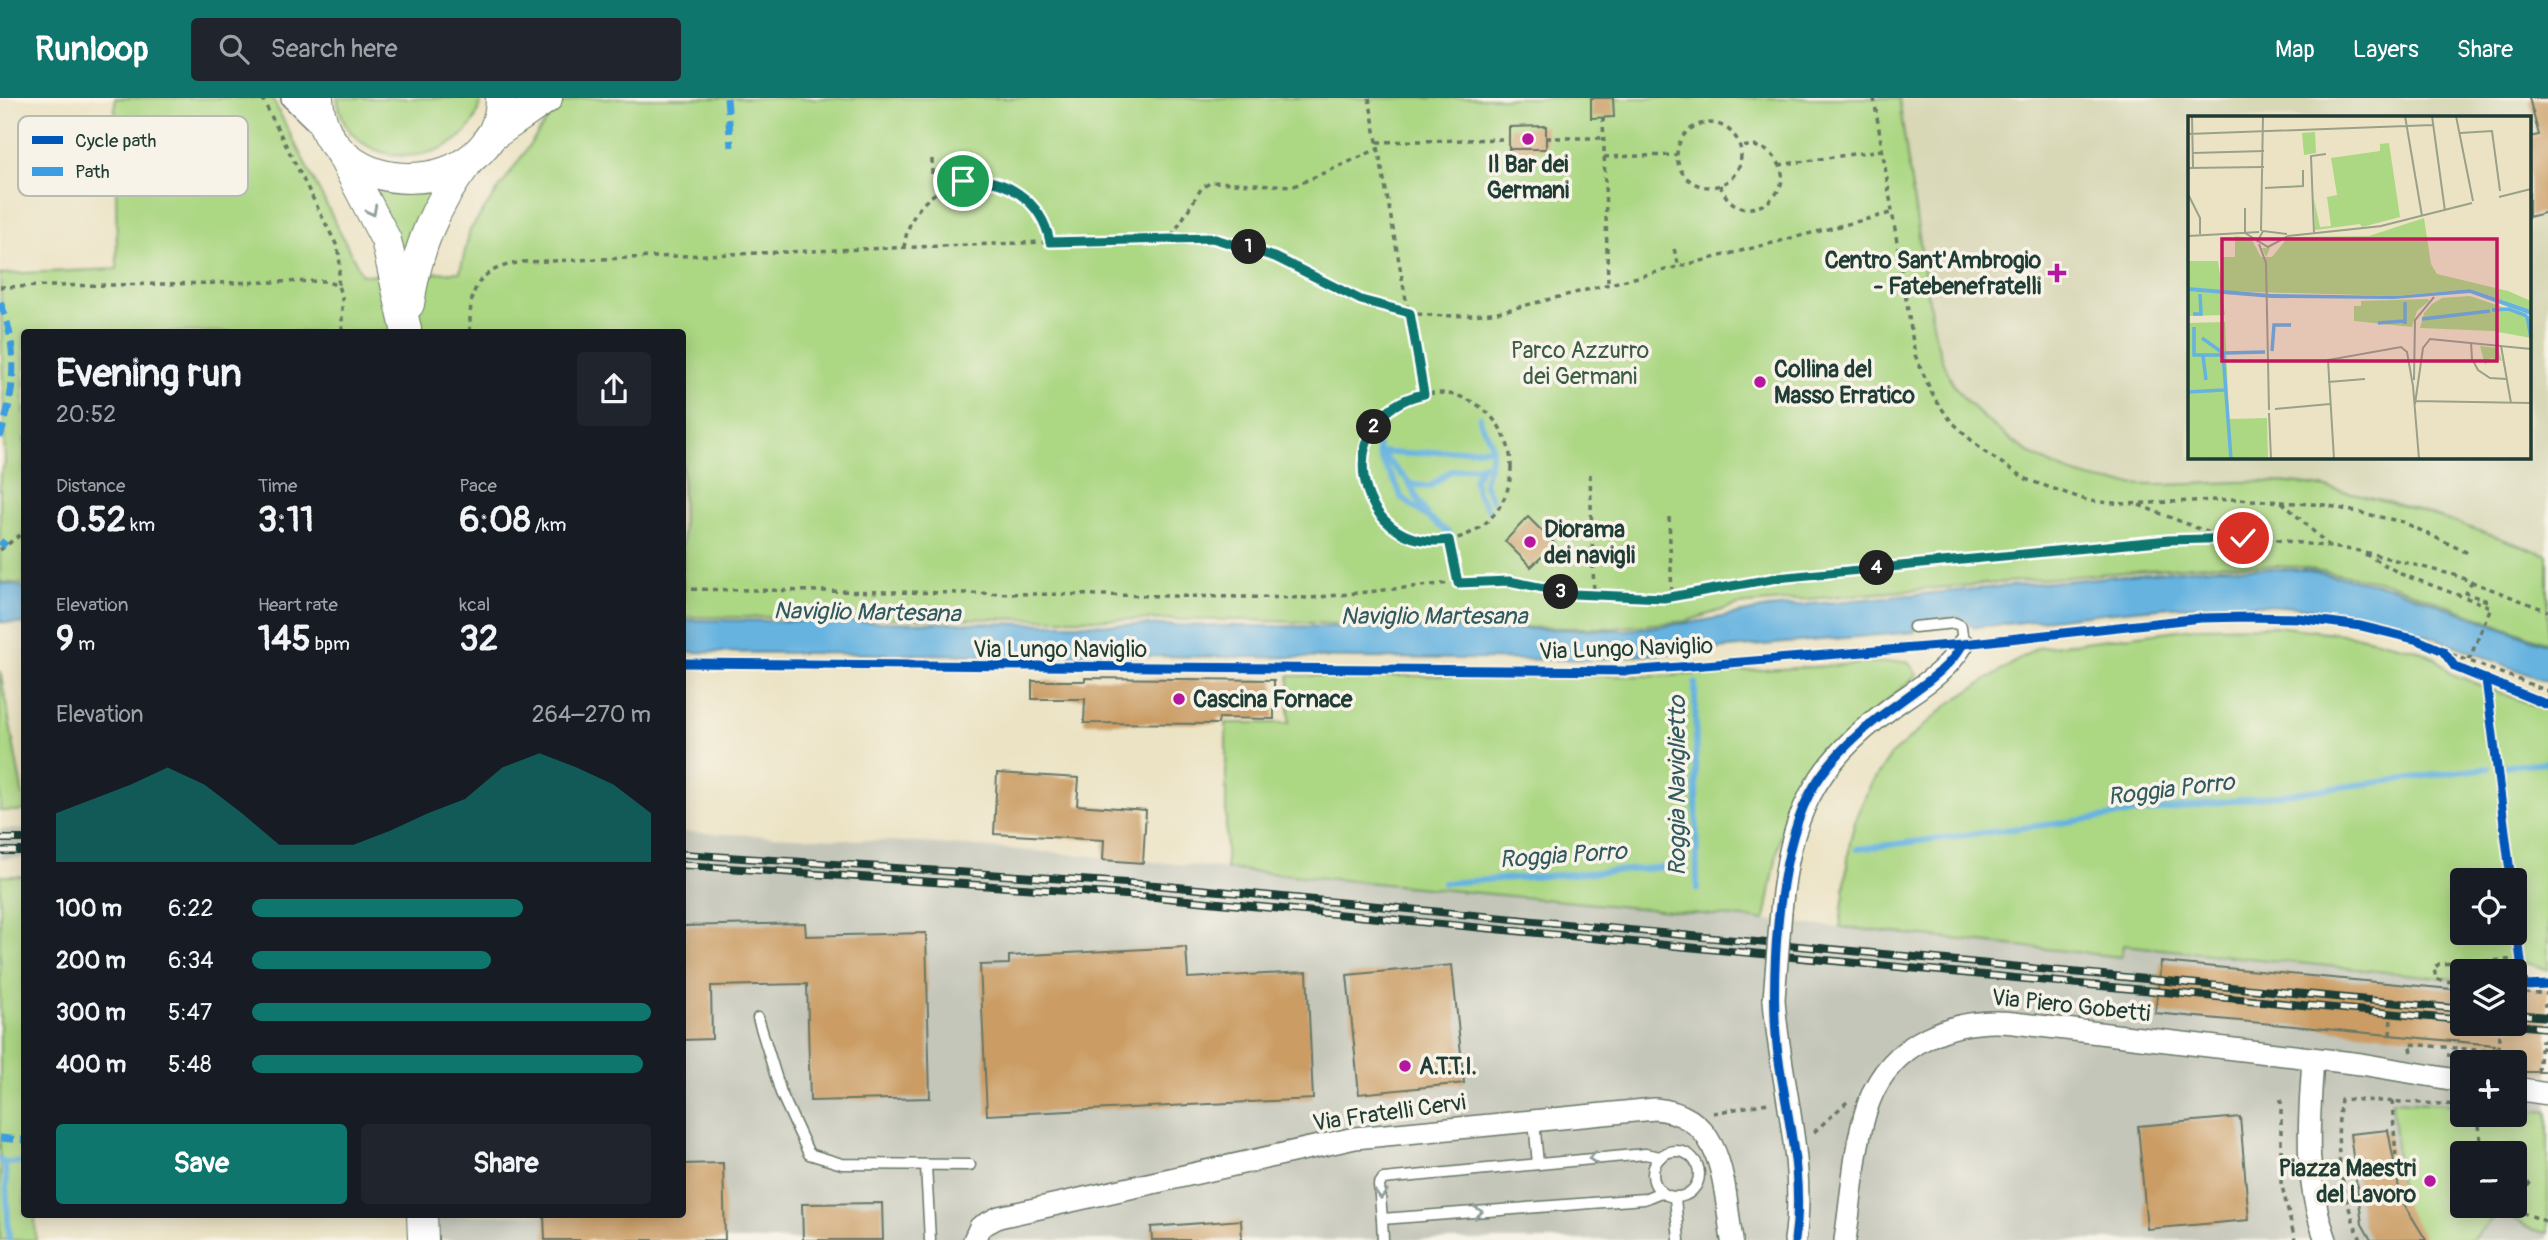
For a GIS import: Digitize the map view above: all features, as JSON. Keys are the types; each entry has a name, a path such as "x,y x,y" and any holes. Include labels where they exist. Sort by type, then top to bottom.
{"street":[{"path":"292,98 365,170 397,178 433,176 480,148 547,98"},
{"path":"318,98 331,139 386,240 406,329"},
{"path":"406,329 414,271 425,233 450,185 499,122 501,98"},
{"path":"1796,1240 1798,1199 1795,1151 1777,1049 1774,999 1781,911 1793,831 1825,770 1883,714 1951,664 1963,644"},
{"name":"Via Piero Gobetti","path":"1845,1240 1866,1114 1874,1092 1896,1061 1916,1043 1942,1030 1977,1022 2014,1023 2313,1059 2450,1079"},
{"path":"2313,1059 2308,1158 2314,1200 2326,1240"},
{"path":"2527,1091 2548,1094"},
{"name":"Via Fratelli Cervi","path":"974,1238 980,1227 999,1217 1355,1138 1656,1109 1687,1117"},
{"path":"1687,1117 1709,1137 1716,1150 1732,1240"},
{"path":"422,1218 423,1240"}],"lane":[{"path":"1914,627 1955,622 1961,626 1963,644"},
{"path":"758,1018 781,1093 808,1154 842,1164 970,1165"},
{"path":"1534,1121 1538,1164"},
{"path":"1682,1152 1689,1155 1700,1174 1695,1188 1675,1198 1661,1192 1653,1171 1660,1157 1667,1153 1682,1152"},
{"path":"1383,1240 1379,1185 1382,1179 1645,1154 1660,1157"},
{"path":"926,1166 930,1240"},
{"path":"1382,1220 1644,1199 1661,1192"},
{"path":"1675,1198 1679,1240"}],"path":[{"path":"262,98 337,246 340,257 338,286 342,297 342,329"},
{"path":"1369,98 1424,396"},
{"path":"1874,98 1914,355 1934,398 1951,421 1993,458 2040,486 2089,501 2137,504 2223,499 2325,505 2387,517 2468,553"},
{"path":"1603,117 1608,284"},
{"path":"1704,123 1727,128 1740,148 1737,170 1720,185 1706,187 1690,181 1680,169 1677,155 1679,144 1686,132 1704,123"},
{"path":"1546,138 1604,138"},
{"path":"1377,142 1507,139"},
{"path":"1720,185 1724,195 1735,205 1758,208 1771,201 1779,191 1782,180 1779,165 1764,149 1754,146 1740,148"},
{"path":"1171,237 1202,189 1212,182 1294,186 1378,149"},
{"path":"1779,165 1882,150"},
{"path":"1604,157 1677,155"},
{"path":"932,159 932,174 940,190"},
{"path":"904,248 913,217 940,190 972,180 993,181 1009,187 1035,208 1046,226 1050,242"},
{"path":"470,329 469,305 473,290 486,274 508,264 1171,237 1212,238 1248,246 1348,295 1410,313 1483,315 1891,213"},
{"path":"1674,249 1679,266"},
{"path":"0,287 326,281 338,286"},
{"path":"1453,394 1480,406 1498,424 1510,452 1510,482 1496,512 1473,532 1449,538 1423,540 1392,526 1372,504 1363,480 1364,450 1374,426 1395,405 1424,396 1453,394"},
{"path":"1590,474 1594,596"},
{"path":"2280,501 2328,545"},
{"path":"2137,504 2222,538"},
{"path":"1669,517 1672,597"},
{"path":"0,550 21,534"},
{"path":"1449,538 1458,583"},
{"path":"686,589 1311,598 1458,583 1509,581 1594,596 1672,597 1777,578 2169,540 2263,538 2360,551 2472,582 2548,611"},
{"path":"2360,551 2401,574 2488,606"},
{"path":"2469,660 2488,606 2487,601 2466,593 2472,582"},
{"path":"2440,649 2548,691"},
{"path":"2440,649 2455,667 2486,679"},
{"path":"2497,959 2520,957 2535,961"},
{"path":"2450,963 2439,964 2434,968 2436,979 2450,982"},
{"path":"2527,986 2548,985"},
{"path":"2527,992 2548,994"},
{"path":"2390,1035 2391,1016"},
{"path":"2423,1053 2411,1052 2410,1044 2488,1051 2488,1057 2497,1058 2499,1036"},
{"path":"2538,1072 2541,1041 2548,1042"},
{"path":"2540,1046 2548,1049"},
{"path":"2435,1054 2450,1056"},
{"path":"1795,1151 1857,1091 1874,1092"},
{"path":"2281,1099 2281,1182 2295,1240"},
{"path":"2361,1240 2342,1182 2338,1139 2341,1099 2450,1104"},
{"path":"1687,1117 1787,1100"},
{"path":"2392,1101 2396,1157"},
{"path":"2527,1187 2533,1179"},
{"path":"2527,1214 2548,1222"}],"shaded area":[{"name":"Centro Sant'Ambrogio - Fatebenefratelli","path":"1899,98 2548,98 2548,555 2423,513 2315,486 2239,481 2141,486 2079,477 2021,450 1970,405 1950,378 1935,335"},
{"path":"0,829 21,829 21,858 0,859"},
{"path":"686,832 909,842 1046,852 1620,905 2120,957 2122,945 2450,979 2450,1036 2527,1036 2527,996 2548,999 2548,1240 428,1240 428,1218 686,1218"}],"green space":[{"name":"Parco Azzurro dei Germani","path":"115,98 272,98 362,275 460,272 470,230 557,106 579,98 1899,98 1925,276 1940,354 1959,393 1997,429 2036,457 2074,474 2112,482 2150,485 2271,482 2345,491 2403,506 2548,555 2548,643 2388,583 2300,567 2218,564 1739,605 1687,621 1612,628 1406,627 1245,620 686,617 686,329 21,329 21,584 0,582 0,474 5,464 0,274 117,269 116,196 248,196 248,116 115,116"},
{"path":"337,98 481,98 475,119 462,136 444,147 423,154 401,155 379,151 360,141 345,124"},
{"path":"370,184 440,184 407,267"},
{"path":"2275,626 2359,636 2415,649 2436,658 2449,673 2548,711 2548,970 2527,963 2527,959 2450,959 2450,979 2123,945 2121,957 1840,927 1850,841 1856,817 1870,786 1891,755 1949,704 2037,648 2202,627"},
{"path":"1908,661 1917,675 1805,771 1780,837 1765,920 1226,869 1226,723 1289,723 1289,676 1664,676"},
{"path":"0,670 21,785 21,811 0,811"},
{"path":"0,876 21,876 21,1218 35,1218 36,1240 0,1240"},
{"path":"2392,1101 2450,1104 2450,1127 2527,1127 2527,1110 2548,1112 2548,1234 2529,1228 2513,1218 2527,1218 2527,1141 2450,1141 2450,1218 2493,1218 2472,1240 2421,1240 2401,1205"}],"water":[{"path":"2217,567 2304,570 2391,587 2548,645 2548,682 2395,625 2324,610 2274,605 2174,607 1975,627 1959,617 1914,622 1915,632 1587,660 686,652 686,620 1626,630 1696,622 1768,608"},
{"path":"0,583 21,586 21,624 0,622"}],"building":[{"path":"1591,98 1613,98 1614,117 1591,118"},
{"path":"2529,98 2548,98 2548,212 2530,217 2530,137 2539,135"},
{"path":"1546,126 1546,149 1509,149 1509,127"},
{"name":"Diorama dei navigli","path":"1528,517 1555,544 1531,567 1505,541"},
{"name":"Cascina Fornace","path":"1085,678 1274,680 1274,719 1219,718 1218,724 1084,723 1085,699 1032,699 1032,681 1085,681"},
{"path":"997,773 1079,778 1077,805 1146,810 1143,863 1103,860 1104,840 994,834"},
{"path":"805,923 806,936 926,933 930,1098 810,1101 807,984 711,986 712,1039 686,1040 686,926"},
{"path":"1186,947 1188,978 1307,972 1313,1099 987,1115 980,965 1009,964 1009,956"},
{"path":"2161,962 2450,989 2450,1036 2527,1036 2527,986 2548,988 2548,1072 2527,1072 2527,1050 2493,1050 2494,1045 2155,1013"},
{"path":"1452,965 1464,1083 1359,1094 1347,975"},
{"path":"2240,1117 2249,1220 2147,1229 2138,1126"},
{"path":"2388,1130 2401,1199 2426,1240 2371,1240 2362,1224 2350,1134"},
{"path":"723,1163 725,1240 545,1240 544,1218 686,1218 686,1164"},
{"path":"882,1203 883,1240 803,1240 802,1204"},
{"path":"1241,1220 1242,1240 1152,1240 1151,1227"}],"waterway":[{"path":"1480,417 1492,448 1484,483 1492,500"},
{"path":"1378,446 1381,459 1401,497 1450,534"},
{"path":"1378,452 1406,454 1491,448"},
{"path":"1380,453 1408,481 1427,516"},
{"path":"1483,464 1474,479 1477,493 1488,509"},
{"path":"1411,484 1429,487 1451,471 1483,465"},
{"name":"Roggia Naviglietto","path":"1695,683 1697,889"},
{"name":"Roggia Porro","path":"2503,766 2548,762"},
{"name":"Roggia Porro","path":"1857,849 2489,768"},
{"name":"Roggia Porro","path":"1444,883 1684,866"},
{"path":"0,1160 5,1163 9,1240"},
{"name":"Roggia Porro","path":"5,1163 21,1162"}],"railway":[{"path":"0,839 21,839"},
{"path":"0,851 21,851"},
{"path":"686,854 1156,885 2450,1008"},
{"path":"686,865 1155,897 2450,1019"},
{"path":"2527,1015 2548,1017"},
{"path":"2527,1026 2548,1028"}],"marked path":[{"path":"727,98 731,147"},
{"path":"0,302 10,336 13,370 9,403 0,437"},
{"path":"0,541 6,546"},
{"path":"0,1138 21,1140"}],"cycle path":[{"name":"Via Lungo Naviglio","path":"686,663 1629,671 1963,644 2201,618 2298,618 2361,626 2418,640 2443,651 2455,667 2548,705"},
{"path":"1795,1240 1798,1195 1776,1032 1775,963 1783,888 1798,821 1817,781 1848,744 1942,670 1963,644"},
{"path":"2486,679 2510,868"},
{"path":"2519,945 2524,986 2548,985"}],"place":[{"name":"Il Bar dei Germani","path":"1528,139"},
{"name":"Centro Sant'Ambrogio - Fatebenefratelli","path":"2057,273"},
{"name":"Collina del Masso Erratico","path":"1760,382"},
{"name":"Diorama dei navigli","path":"1530,542"},
{"name":"Cascina Fornace","path":"1179,699"},
{"name":"A.T.T.I.","path":"1405,1066"},
{"name":"Piazza Maestri del Lavoro","path":"2430,1181"}],"route":[{"path":"963,181 993,181 1027,198 1046,226 1050,242 1212,238 1240,244 1275,257 1361,300 1410,313 1424,394 1410,397 1395,405 1374,426 1364,450 1363,480 1372,504 1392,526 1423,540 1449,540 1458,583 1509,581 1573,594 1664,598 1777,578 2169,540 2243,538"}],"water label":[{"name":"Naviglio Martesana","path":"867,612"},
{"name":"Naviglio Martesana","path":"1434,616"}]}
